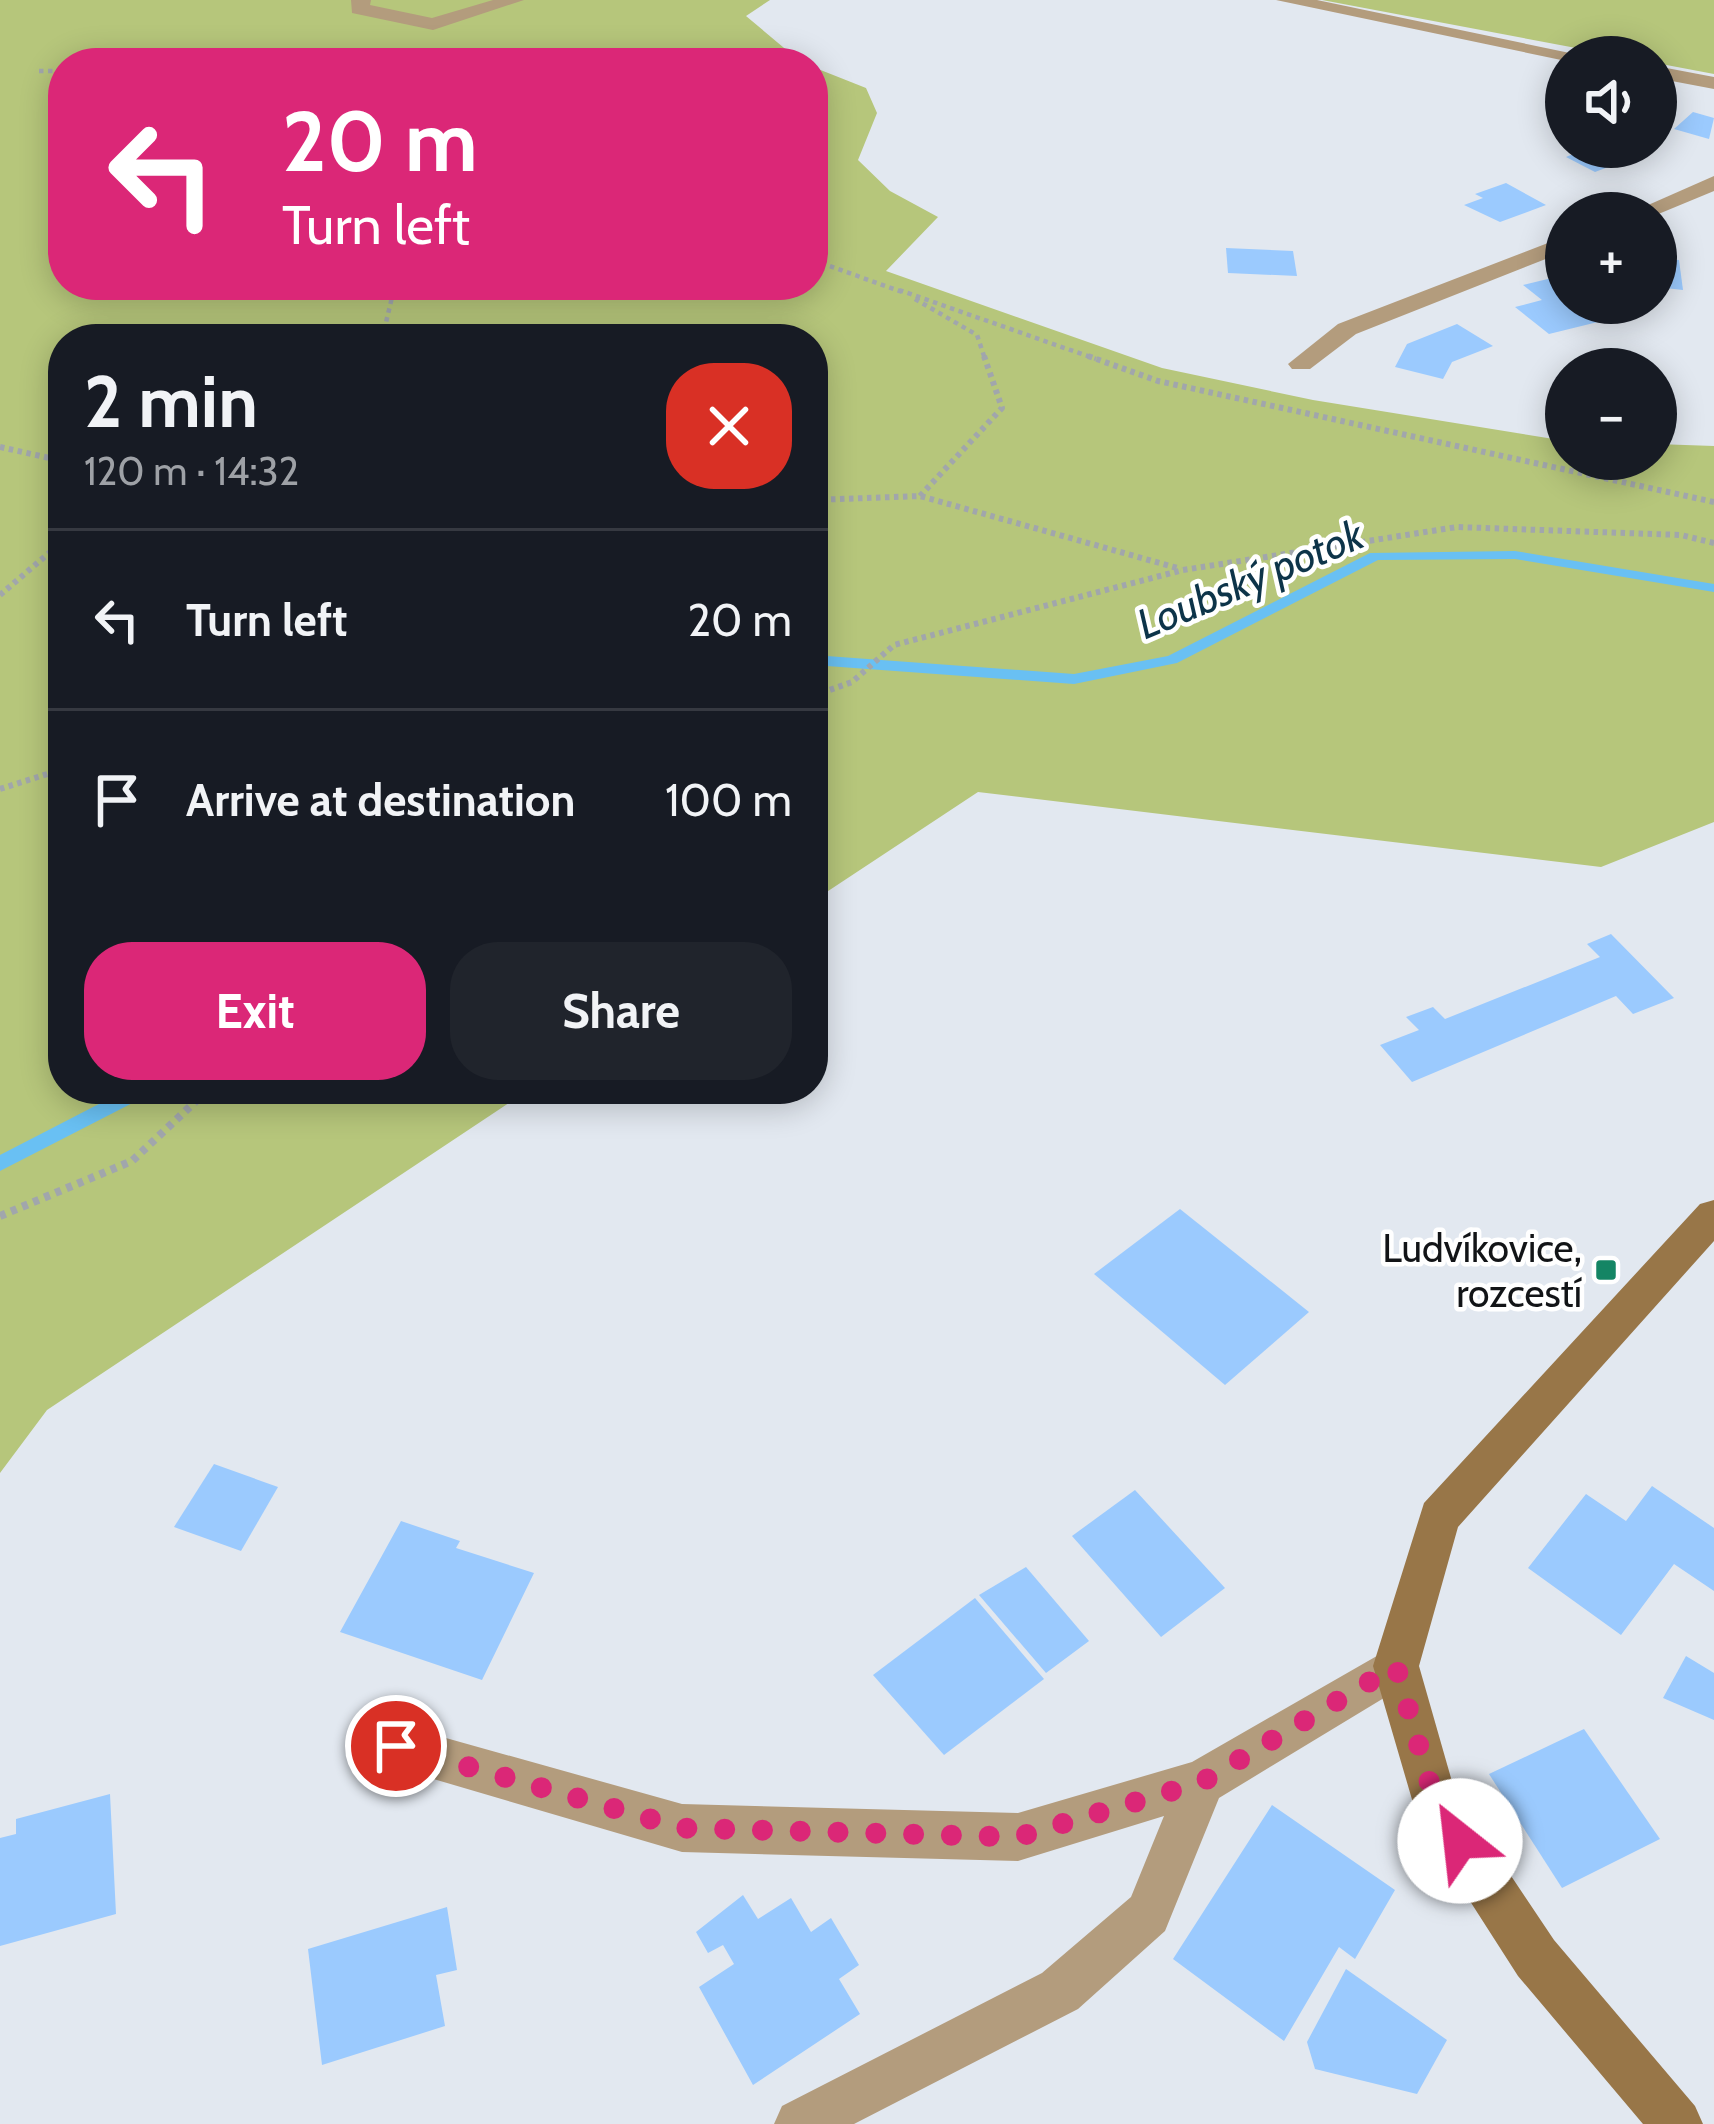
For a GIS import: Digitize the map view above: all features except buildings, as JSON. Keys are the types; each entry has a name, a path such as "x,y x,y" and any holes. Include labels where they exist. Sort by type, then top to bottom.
{"street":[{"path":"361,0 359,9 433,24 514,0"},
{"path":"1286,0 1545,50"},
{"path":"1677,76 1714,83"},
{"path":"1677,198 1714,183"},
{"path":"1301,364 1347,329 1545,251"},
{"path":"1676,2124 1536,1958 1435,1802 1396,1666 1439,1516 1714,1215"},
{"path":"396,1746 682,1828 1018,1837 1202,1782 1396,1666"},
{"path":"800,2124 1060,1991 1148,1914 1202,1782"}],"path":[{"path":"39,71 48,71"},
{"path":"828,265 1158,381 1714,502"},
{"path":"899,290 977,334 1001,408 920,496"},
{"path":"0,447 48,458"},
{"path":"828,499 920,496 1183,569"},
{"path":"828,691 852,682 894,645 1183,569 1456,527 1681,536 1714,543"},
{"path":"0,595 48,554"},
{"path":"0,789 48,774"},
{"path":"0,1216 132,1161 193,1104"}],"green space":[{"path":"0,0 770,0 746,16 784,48 48,48 48,300 828,300 828,73 866,88 877,113 858,160 890,191 938,217 886,271 1162,368 1313,400 1545,438 1545,480 1677,480 1677,445 1714,446 1714,822 1601,867 978,792 828,891 828,324 48,324 48,1104 507,1104 47,1410 0,1473"},
{"path":"1322,0 1714,0 1714,74 1677,67 1677,36 1545,36 1545,42"}],"waterway":[{"name":"Loubský potok","path":"828,661 1074,679 1172,660 1375,556 1515,555 1714,588"},
{"name":"Loubský potok","path":"0,1164 115,1104"}],"place":[{"name":"Ludvíkovice, rozcestí","path":"1606,1270"}],"route":[{"path":"396,1746 682,1828 1018,1837 1202,1782 1396,1666 1435,1802 1460,1841"}]}
